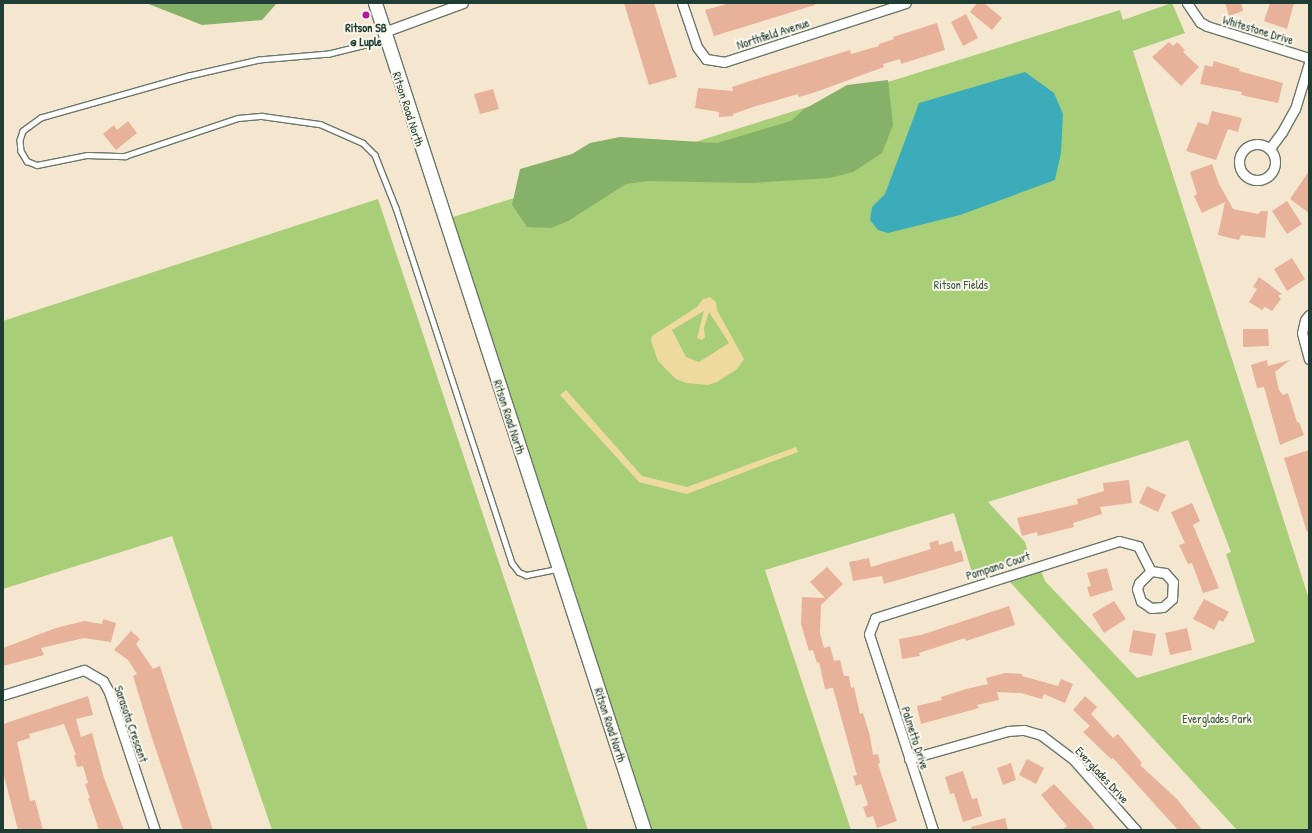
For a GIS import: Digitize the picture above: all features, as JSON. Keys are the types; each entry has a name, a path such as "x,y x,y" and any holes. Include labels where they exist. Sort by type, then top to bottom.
{"main road":[{"name":"Ritson Road North","path":"375,3 644,830"}],"street":[{"path":"385,36 463,3"},
{"name":"Northfield Avenue","path":"682,3 697,47 706,59 724,62 906,3"},
{"name":"Whitestone Drive","path":"1187,3 1200,22 1207,26 1309,58"},
{"path":"1270,148 1282,132 1295,109 1309,63"},
{"path":"1252,145 1270,148 1275,163 1271,174 1256,180 1244,176 1239,164 1242,152 1252,145"},
{"path":"1309,315 1305,320 1302,333 1309,359"},
{"name":"Pompano Court","path":"875,654 869,634 870,626 875,618 1108,544 1119,541 1138,546 1151,571"},
{"path":"1151,571 1165,573 1173,582 1172,599 1163,607 1151,608 1145,605 1138,595 1139,583 1151,571"},
{"name":"Palmetto Drive","path":"875,654 933,830"},
{"name":"Sarasota Crescent","path":"3,695 84,670 103,681 109,692 155,830"},
{"name":"Everglades Drive","path":"909,758 1008,730 1024,730 1041,734 1072,758 1136,830"}],"lane":[{"path":"385,36 329,54 259,60 189,76 41,118 23,131 20,140 21,151 27,161 37,165 87,155 125,156 238,118 262,116 320,124 363,143 375,155 396,208 512,563 519,572 526,575 559,569"}],"green space":[{"path":"146,3 277,3 262,20 202,25"},
{"name":"Ritson Fields","path":"1172,3 1185,33 1133,51 1309,599 1309,830 1237,830 1009,581 1041,571 1045,581 1137,678 1255,642 1226,554 1231,552 1188,440 988,502 1025,542 1030,559 973,576 954,513 765,570 851,830 644,830 559,569 453,217 1120,10 1123,20"},
{"path":"888,80 893,125 882,153 853,172 830,178 751,183 648,181 626,184 568,221 551,228 527,227 512,205 520,169 572,154 590,143 620,137 717,143 791,121 803,110 847,85"},
{"path":"378,199 588,830 272,830 172,536 3,589 3,321"}],"sand":[{"path":"710,297 716,302 717,310 744,359 737,369 717,382 708,385 686,383 676,379 658,361 651,341 652,336 697,307 703,299","holes":["704,311 697,338 702,340 705,337 704,328 709,312 729,343 699,362 686,357 672,330"]},
{"path":"566,390 642,476 687,487 796,447 798,452 687,494 639,482 560,395"}],"water":[{"path":"1025,72 1054,93 1063,114 1061,153 1055,180 960,215 888,233 878,230 870,220 872,207 885,194 919,103"}],"building":[{"path":"624,3 654,3 677,77 649,85"},
{"path":"730,3 815,3 815,5 714,36 705,10"},
{"path":"977,3 984,3 1002,18 992,30 970,12"},
{"path":"1225,3 1241,3 1243,11 1229,16"},
{"path":"1270,3 1294,3 1287,29 1264,21"},
{"path":"966,14 978,38 963,46 951,22"},
{"path":"937,23 945,50 901,64 900,59 883,64 884,67 813,93 799,97 798,94 753,107 733,114 733,116 719,117 719,112 695,108 698,88 733,91 732,87 747,82 850,50 851,54 879,46 879,44 894,39 893,37"},
{"path":"1169,42 1173,46 1177,42 1185,50 1183,52 1199,67 1181,86 1152,57"},
{"path":"1214,61 1240,69 1239,71 1283,83 1278,103 1241,95 1242,92 1200,84 1205,65 1212,67"},
{"path":"493,89 499,109 480,114 474,94"},
{"path":"1212,111 1242,118 1238,132 1228,129 1216,160 1186,151 1198,122 1208,125"},
{"path":"128,121 137,133 116,150 103,134 114,125 117,130"},
{"path":"1212,164 1219,184 1233,209 1258,214 1261,211 1268,211 1265,238 1241,235 1239,240 1218,235 1225,202 1202,213 1194,196 1197,194 1190,172"},
{"path":"1309,171 1309,213 1290,199"},
{"path":"1287,201 1302,224 1287,234 1272,211"},
{"path":"1292,258 1305,279 1287,291 1274,269"},
{"path":"1259,277 1282,294 1278,296 1281,299 1272,311 1265,307 1262,310 1249,302 1257,289 1253,287"},
{"path":"1243,329 1268,329 1269,346 1243,347"},
{"path":"1267,360 1268,366 1290,360 1275,372 1279,390 1283,395 1288,393 1297,422 1299,422 1304,435 1280,445 1264,387 1257,388 1251,365"},
{"path":"1309,450 1309,531 1307,532 1284,458"},
{"path":"1129,480 1132,503 1100,507 1102,514 1073,523 1074,527 1038,536 1037,532 1022,536 1017,518 1078,504 1077,499 1104,491 1103,483"},
{"path":"1147,486 1166,495 1158,512 1139,503"},
{"path":"1192,503 1200,521 1193,525 1219,588 1203,593 1192,563 1188,564 1179,545 1185,543 1171,512"},
{"path":"938,540 939,545 952,541 955,552 961,550 964,561 884,584 882,576 853,581 849,562 869,558 871,567 931,549 929,543"},
{"path":"827,567 843,584 821,605 820,633 824,648 830,646 834,661 840,660 844,676 849,676 851,688 854,687 860,714 863,713 870,736 873,755 878,754 880,763 878,764 897,821 877,828 873,816 867,818 863,807 868,805 861,784 856,786 853,776 857,775 833,688 825,689 819,662 817,663 813,650 809,651 801,624 802,597 825,598 810,582"},
{"path":"1107,568 1113,590 1090,597 1087,587 1091,586 1087,573"},
{"path":"1204,599 1229,612 1223,622 1219,620 1214,630 1193,619"},
{"path":"1114,601 1126,619 1104,633 1092,614"},
{"path":"1009,606 1015,625 966,641 965,638 919,653 920,656 902,659 899,639 921,635"},
{"path":"103,619 116,623 111,642 84,638 41,648 44,655 3,666 3,648 56,628 84,621 102,624"},
{"path":"1187,628 1192,650 1170,655 1165,633"},
{"path":"1133,630 1156,634 1152,656 1129,652"},
{"path":"131,631 140,639 136,644 153,669 160,666 213,830 183,830 133,676 137,674 128,660 114,650"},
{"path":"1005,673 1022,674 1022,676 1058,686 1061,679 1073,684 1065,703 1044,694 1042,699 1021,693 997,692 999,700 977,705 979,708 921,724 917,706 942,700 941,697 966,689 988,684 986,678"},
{"path":"88,696 93,715 76,719 81,737 92,733 104,778 124,830 99,830 88,798 90,798 85,784 88,783 83,766 77,767 74,755 76,755 64,724 29,734 30,738 17,742 30,801 35,800 43,830 18,830 3,772 3,724"},
{"path":"1085,696 1097,707 1091,714 1113,738 1118,734 1142,763 1140,765 1177,799 1202,830 1178,830 1113,758 1111,759 1083,732 1090,726 1073,710"},
{"path":"1027,759 1044,768 1036,784 1019,775"},
{"path":"1011,763 1016,780 1003,785 997,768"},
{"path":"963,771 972,799 977,798 982,816 963,822 954,793 950,794 945,777"},
{"path":"1054,784 1090,822 1095,830 1062,830 1067,826 1041,795"},
{"path":"1005,818 1008,830 972,830 971,827"}],"place":[{"name":"Ritson SB @ Luple","path":"366,15"}],"park label":[{"name":"Everglades Park","path":"1217,719"}]}
